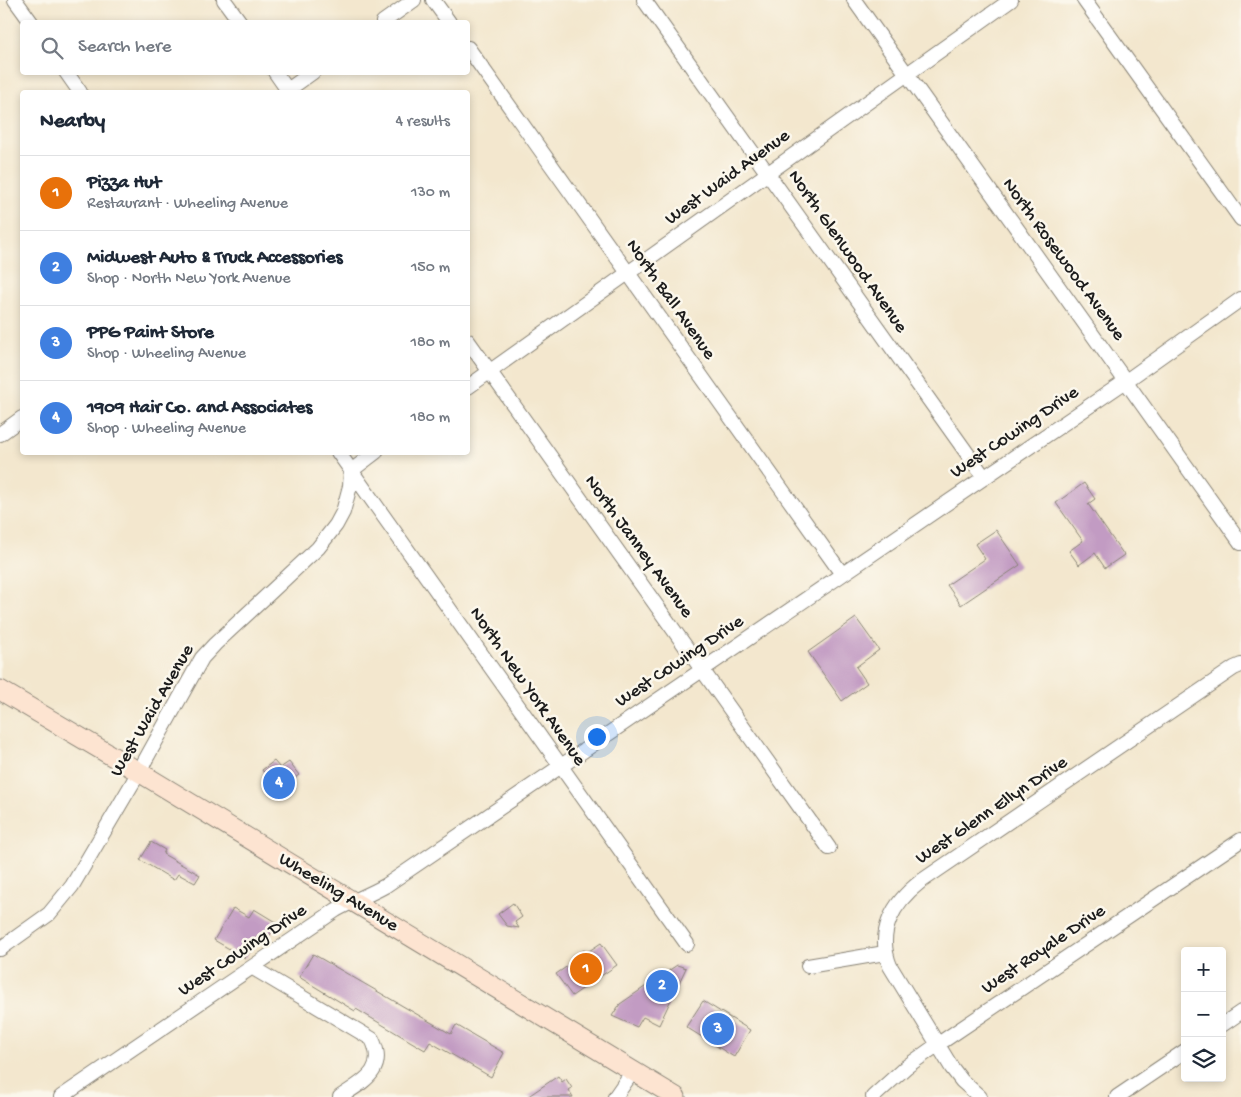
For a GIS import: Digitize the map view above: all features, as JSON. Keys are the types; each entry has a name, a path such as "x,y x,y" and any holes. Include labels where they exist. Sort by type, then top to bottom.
{"main road":[{"name":"Wheeling Avenue","path":"0,690 352,900 676,1097"}],"street":[{"path":"15,0 30,20"},
{"path":"224,0 239,20"},
{"path":"386,20 414,0"},
{"path":"433,0 448,20"},
{"name":"North Glenwood Avenue","path":"644,0 984,477"},
{"name":"North Rosewood Avenue","path":"854,0 1241,543"},
{"name":"West Waid Avenue","path":"470,385 1011,0"},
{"path":"1084,0 1241,220"},
{"name":"North Ball Avenue","path":"470,51 842,574"},
{"path":"68,75 79,90"},
{"path":"277,75 287,90"},
{"path":"290,90 309,75"},
{"name":"West Cowing Drive","path":"61,1097 352,900 368,895 385,886 1126,381 1241,298"},
{"name":"North Janney Avenue","path":"470,344 829,848"},
{"path":"0,434 20,419"},
{"name":"North New York Avenue","path":"340,455 687,944"},
{"path":"351,471 372,455"},
{"name":"West Waid Avenue","path":"0,949 32,927 57,905 78,877 202,658 318,548 336,525 348,500 351,471"},
{"name":"West Glenn Ellyn Drive","path":"885,953 887,929 892,913 902,897 910,889 1234,668 1241,666"},
{"name":"West Royale Drive","path":"873,1097 906,1067 937,1045 1241,840"},
{"path":"808,966 885,953 890,966 937,1045 962,1081 980,1097"},
{"path":"253,968 372,1040 378,1054 372,1074 340,1097"},
{"path":"1226,1022 1241,1012"},
{"path":"1117,1097 1181,1053"},
{"path":"615,1097 632,1071"}],"building":[{"path":"1084,483 1095,499 1088,504 1124,555 1105,568 1095,553 1079,565 1069,551 1083,541 1056,503"},
{"path":"996,530 1020,565 961,605 947,585 985,559 975,544"},
{"path":"856,618 879,650 856,667 867,683 842,701 808,652"},
{"path":"274,761 280,768 289,762 299,775 277,791 262,770"},
{"path":"151,842 165,850 163,854 200,875 195,883 178,874 174,880 140,860"},
{"path":"513,903 522,917 515,922 519,928 507,926 498,914"},
{"path":"233,908 249,917 254,909 277,923 267,940 258,935 245,958 214,940"},
{"path":"601,943 617,965 572,996 556,974 575,961 573,958 584,950 586,953"},
{"path":"313,954 451,1034 456,1025 504,1053 491,1077 430,1042 425,1050 299,977"},
{"path":"677,965 686,968 659,1025 643,1017 637,1027 612,1016 620,1004"},
{"path":"703,1001 750,1030 734,1057 686,1027"},
{"path":"558,1076 562,1082 566,1079 572,1088 569,1090 573,1097 527,1097"}],"place":[{"name":"1909 Hair Co. and Associates","path":"279,783"},
{"name":"Pizza Hut","path":"586,969"},
{"name":"Midwest Auto & Truck Accessories","path":"662,986"},
{"name":"PPG Paint Store","path":"718,1029"}]}
